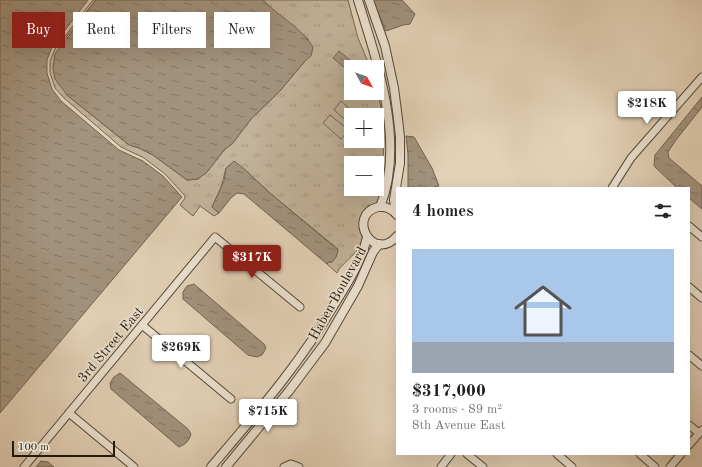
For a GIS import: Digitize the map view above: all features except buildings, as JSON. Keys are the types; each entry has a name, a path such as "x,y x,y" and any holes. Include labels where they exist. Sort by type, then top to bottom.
{"street":[{"path":"358,0 372,44 383,92 389,136 389,169 386,191 380,207"},
{"path":"369,0 385,46 395,93 400,138 400,163 396,187"},
{"path":"372,44 385,46"},
{"path":"613,187 631,158 702,77"},
{"path":"396,188 394,200 396,209"},
{"path":"395,241 386,244 379,244 371,241 367,237 363,227 366,216 370,211 380,207 392,209 396,213"},
{"path":"690,227 702,236"},
{"name":"3rd Street East","path":"24,467 215,237 300,307"},
{"name":"Haben Boulevard","path":"211,467 306,351 342,293 365,248 367,237"},
{"name":"Haben Boulevard","path":"217,460 226,467 289,391 325,343 358,286 373,252 379,244"},
{"path":"690,288 702,298"},
{"path":"142,325 231,399"},
{"path":"690,356 702,366"},
{"path":"69,413 134,467"},
{"path":"690,426 701,432 690,444"},
{"path":"440,467 450,455"},
{"path":"468,455 483,467"},
{"path":"558,455 572,467"},
{"path":"641,455 655,467"},
{"path":"670,467 680,455"},
{"path":"288,466 299,467"}],"green space":[{"path":"93,0 96,0 86,12 84,12"},
{"path":"263,0 348,0 358,38 367,60 344,60 344,100 380,100 381,108 344,108 344,148 384,148 383,156 344,156 344,196 380,196 377,204 369,207 361,217 360,229 363,238 362,244 337,273 327,264 332,262 336,257 338,249 271,194 243,168 226,168 221,188 212,207 219,213 214,216 200,206 193,216 180,205 185,196 165,174 144,158 121,147 64,98 55,88 50,73 50,61 56,48 64,48 67,95 129,145 153,155 187,180 198,179 207,172 225,149 232,144 251,119 279,92 311,55 308,39 269,7"},
{"path":"73,26 73,29 65,39 65,36"},
{"path":"341,101 349,108 344,108 344,119 334,110"},
{"path":"330,115 344,126 344,136 341,139 323,123"}],"water":[{"path":"0,0 88,0 79,12 73,12 73,20 65,30 65,12 12,12 12,48 52,48 47,60 47,73 52,89 61,101 119,150 143,161 163,176 182,197 0,413"},
{"path":"96,0 263,0 303,34 313,47 311,56 279,92 251,119 232,144 225,149 207,172 198,179 187,180 153,155 129,145 67,95 55,79 53,68 55,54 60,48 65,48 65,41 73,30 73,48 130,48 130,12 87,12"},
{"path":"373,0 402,0 415,14 410,24 386,31"},
{"path":"339,51 350,60 344,60 344,67 333,58"},
{"path":"702,97 702,107 668,152 669,158 702,186 702,209 690,199 690,187 676,187 654,166 655,155"},
{"path":"406,136 414,137 432,168 439,186 408,187 408,154"},
{"path":"234,161 338,250 336,257 332,262 327,264 244,194 237,193 219,213 212,207 224,181 226,168"},
{"path":"194,284 264,344 266,348 262,355 257,357 248,355 183,299 183,292 187,286"},
{"path":"120,373 188,429 191,434 184,445 179,447 111,389 110,383 114,377"},
{"path":"41,461 48,462 54,467 36,467"}]}
